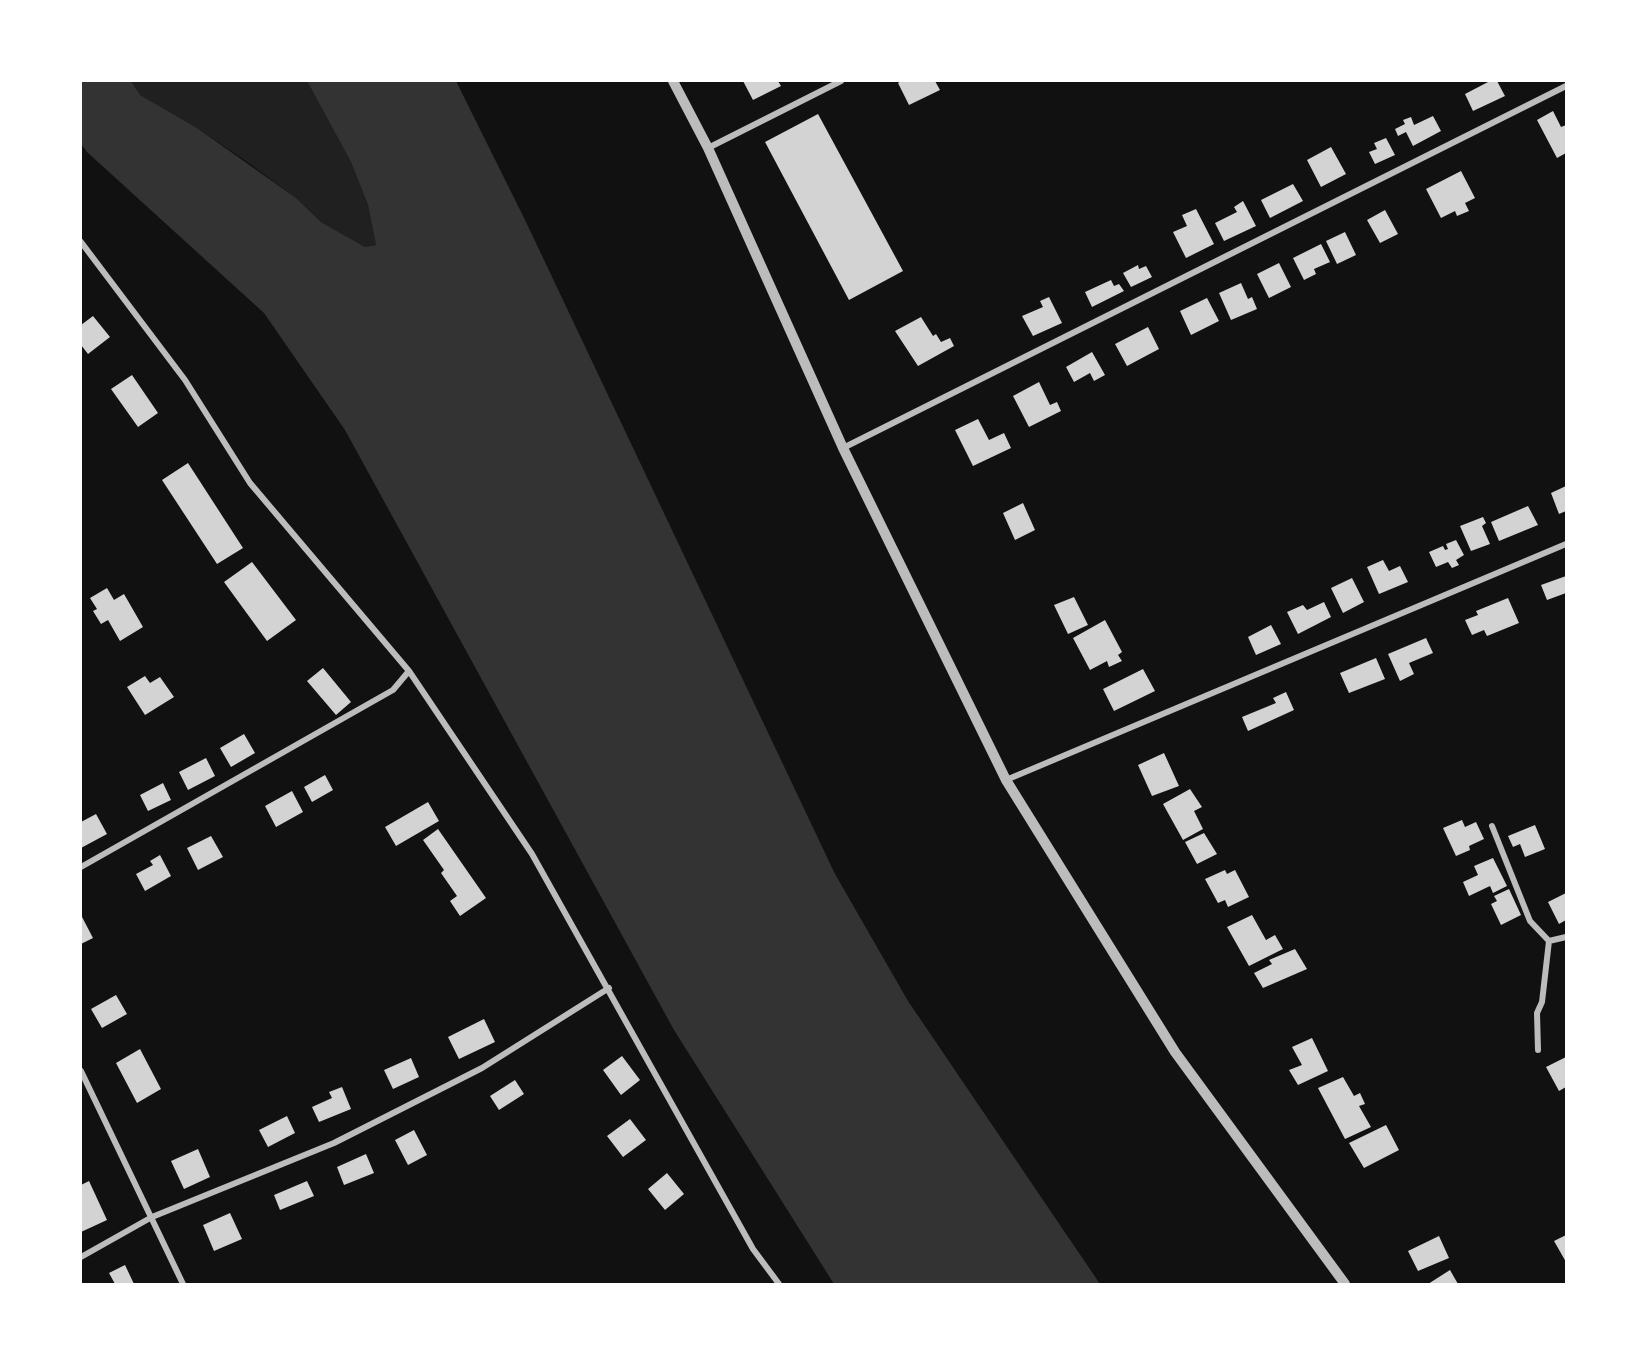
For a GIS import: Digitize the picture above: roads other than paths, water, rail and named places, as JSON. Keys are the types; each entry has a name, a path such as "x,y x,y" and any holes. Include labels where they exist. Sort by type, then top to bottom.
{"street":[{"path":"673,81 708,148 843,448 1006,780 1175,1052 1345,1284"},
{"path":"708,148 841,81"},
{"path":"843,448 1566,86"},
{"path":"81,242 184,380 250,483 409,671 532,854 753,1249 779,1284"},
{"path":"1006,780 1566,544"},
{"path":"81,867 393,690 409,671"},
{"path":"1492,826 1530,921 1548,941 1542,1002 1537,1013 1538,1050"},
{"path":"1548,941 1566,937"},
{"path":"81,1257 152,1217 334,1143 482,1068 609,988"},
{"path":"81,1071 183,1284"}]}
